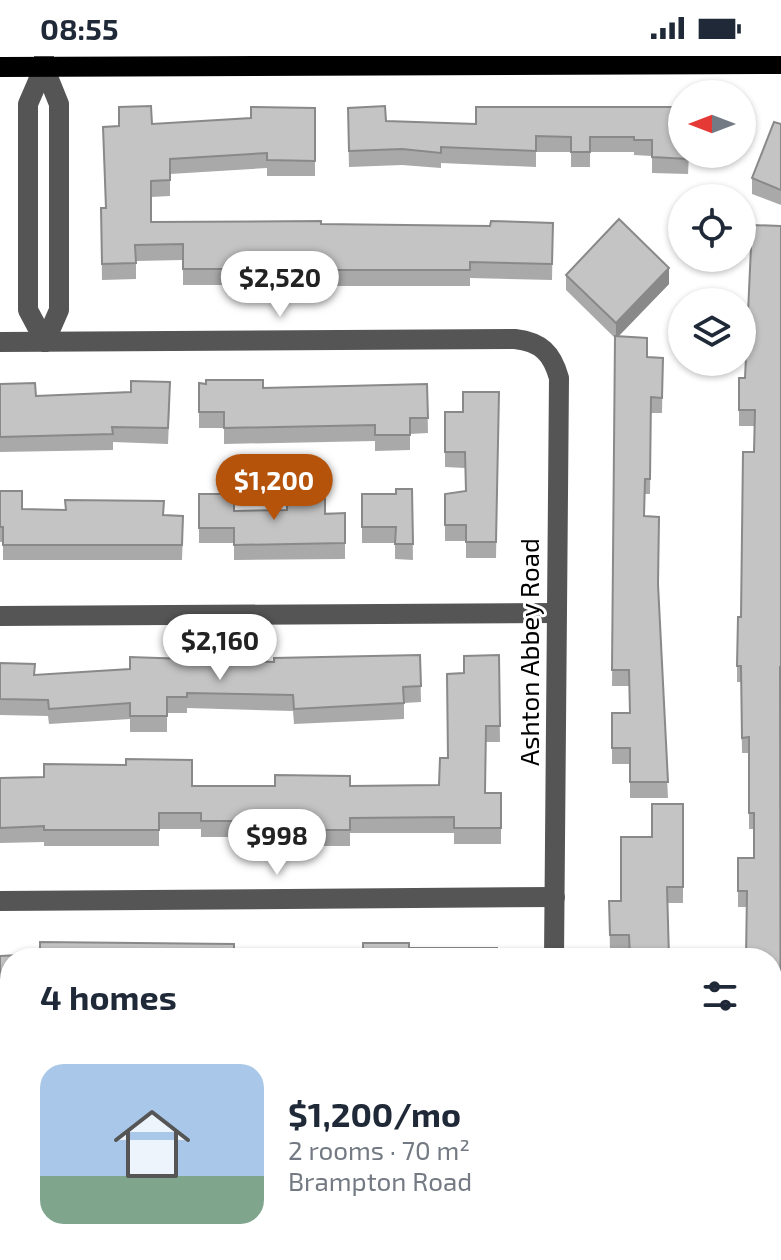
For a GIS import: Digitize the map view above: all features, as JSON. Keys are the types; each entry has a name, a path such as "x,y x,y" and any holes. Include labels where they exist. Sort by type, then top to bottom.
{"main road":[{"path":"0,67 44,61 781,64"}],"street":[{"path":"44,61 59,104 59,310 45,342"},
{"path":"44,61 28,104 28,310 45,342"},
{"name":"Ashton Abbey Road","path":"45,342 515,339 531,341 545,349 559,378 554,948"},
{"path":"0,342 45,342"},
{"path":"0,616 556,613"},
{"path":"0,901 555,897"}],"building":[{"path":"151,106 152,124 251,118 251,107 315,108 315,161 267,160 267,153 170,159 170,180 151,181 151,222 321,221 321,224 490,226 491,221 553,223 552,264 470,262 470,270 290,270 290,254 243,254 243,269 183,269 183,244 135,245 136,263 102,264 101,208 106,208 103,127 119,126 119,107"},
{"path":"385,106 386,121 476,124 476,107 668,107 668,158 652,157 652,140 634,140 634,137 590,137 590,152 571,152 571,137 536,136 536,151 441,147 441,153 402,149 349,151 348,108"},
{"path":"774,122 781,124 781,190 752,178"},
{"path":"619,219 668,267 616,323 566,275"},
{"path":"756,225 781,226 780,948 746,948 747,891 738,891 738,858 754,858 754,813 749,813 749,737 742,738 741,666 737,666 738,617 741,617 743,452 754,452 755,410 739,410 739,378 756,376 756,288 749,288 750,272 756,272"},
{"path":"615,336 647,338 647,357 663,358 662,398 651,397 650,479 645,479 644,516 659,517 658,584 668,782 630,782 630,748 612,748 612,713 630,713 629,670 612,670"},
{"path":"206,380 263,380 263,388 427,384 428,418 410,418 410,435 375,435 375,425 224,428 224,412 199,412 199,383 206,384"},
{"path":"131,381 170,382 168,428 112,427 113,434 0,437 0,384 35,383 36,396 131,392"},
{"path":"463,392 499,392 496,542 466,542 466,525 445,525 445,494 466,491 465,452 445,452 445,412 463,412"},
{"path":"396,489 412,489 413,544 395,544 396,527 362,527 362,494 396,494"},
{"path":"0,491 22,491 22,509 66,510 65,500 164,501 163,515 183,516 182,545 3,545"},
{"path":"199,494 234,494 234,511 287,510 287,499 325,499 325,514 345,513 345,543 234,545 234,528 199,528"},
{"path":"420,655 421,686 403,687 404,703 294,709 293,695 187,693 187,697 167,697 167,716 130,716 130,703 49,709 48,700 0,699 0,663 35,664 34,675 130,669 130,657 274,662 274,658"},
{"path":"499,655 500,726 486,726 485,793 501,793 501,828 454,828 454,817 350,818 350,830 275,830 275,821 201,821 201,813 159,813 159,830 44,830 44,826 0,828 0,778 44,777 44,764 126,765 126,759 192,760 192,786 275,786 275,775 350,776 350,786 439,785 440,758 448,758 447,674 464,673 464,656"},
{"path":"652,804 683,804 683,887 667,887 669,948 630,948 629,935 610,935 609,901 621,901 621,837 652,837"},
{"path":"40,942 234,944 234,948 40,948"},
{"path":"363,943 409,943 409,948 363,948"}]}
